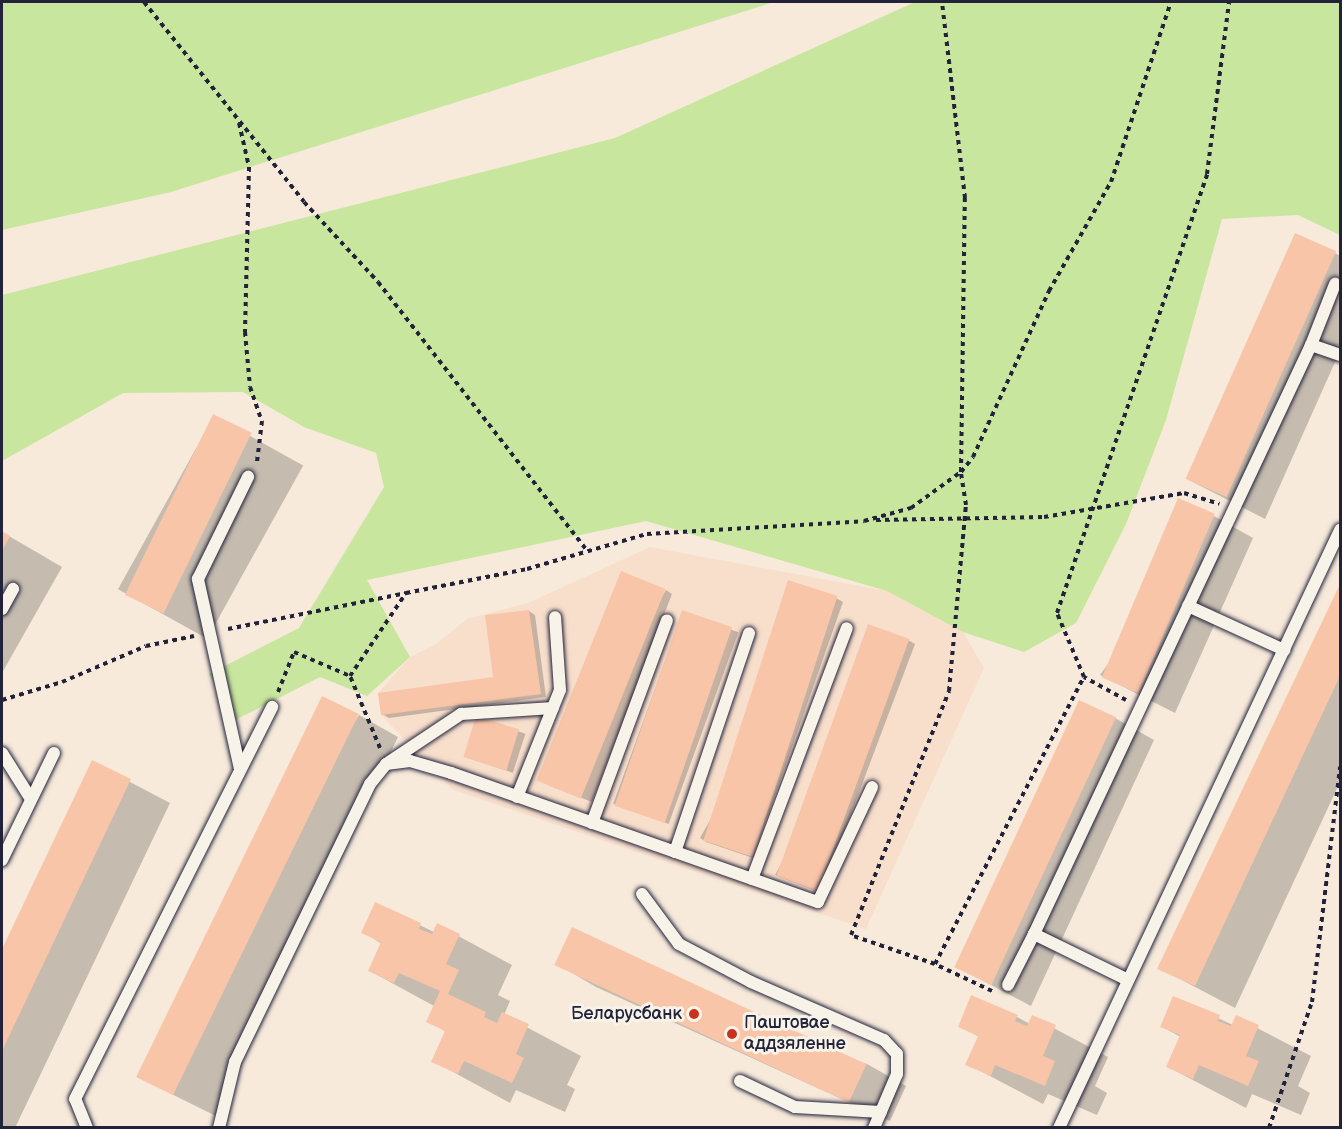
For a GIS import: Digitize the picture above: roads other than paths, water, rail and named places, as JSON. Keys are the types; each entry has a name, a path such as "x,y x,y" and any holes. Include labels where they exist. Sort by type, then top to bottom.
{"lane":[{"path":"1008,985 1311,345 1335,284"},
{"path":"1311,345 1341,356"},
{"path":"240,769 198,579 248,477"},
{"path":"1059,1128 1341,531"},
{"path":"2,609 13,589"},
{"path":"1188,606 1284,650"},
{"path":"517,797 560,690 555,616"},
{"path":"592,823 667,620"},
{"path":"752,879 847,628"},
{"path":"675,852 749,633"},
{"path":"87,1128 75,1099 272,707"},
{"path":"219,1128 234,1062 370,784 386,764 461,714 553,708"},
{"path":"2,753 31,799"},
{"path":"2,860 54,753"},
{"path":"386,764 410,761 818,902 872,787"},
{"path":"642,894 679,944 751,982 884,1040 897,1054 897,1074 874,1128"},
{"path":"1034,934 1128,980"},
{"path":"740,1081 795,1107 881,1112"}],"place":[{"name":"Беларусбанк","path":"694,1014"},
{"name":"Паштовае аддзяленне","path":"732,1034"}]}
